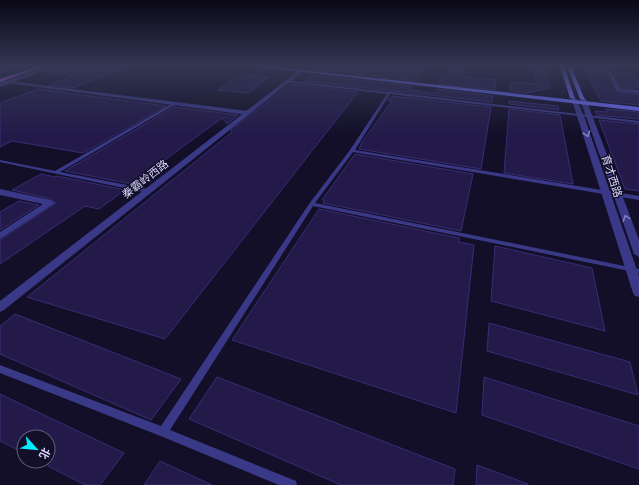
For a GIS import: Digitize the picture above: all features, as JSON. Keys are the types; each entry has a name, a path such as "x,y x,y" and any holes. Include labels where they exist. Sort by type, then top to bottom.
{"main road":[{"path":"474,89 639,105"},
{"name":"育才西路","path":"573,89 579,100"},
{"name":"育才西路","path":"576,89 579,100"},
{"path":"579,100 639,109"}],"street":[{"path":"58,89 246,113"},
{"name":"秦霸岭西路","path":"0,299 277,89"},
{"path":"618,89 619,90 639,92"},
{"name":"育才西路","path":"579,100 606,192 635,270 639,293"},
{"name":"育才西路","path":"584,116 617,194 639,254"},
{"name":"秦霸岭西路","path":"0,307 145,190"},
{"path":"0,192 51,203 0,236"}],"lane":[{"path":"358,89 639,122"},
{"path":"162,432 312,204 352,151 390,92"},
{"path":"56,172 174,104"},
{"path":"352,151 639,198"},
{"path":"0,161 145,190"},
{"path":"312,204 635,270"},
{"path":"0,370 162,432 292,485"}],"building":[{"path":"38,89 166,106 83,153 12,141 0,147 0,103"},
{"path":"220,89 254,89 248,93 218,90"},
{"path":"285,89 330,89 358,92 165,339 27,297 232,132 231,130"},
{"path":"372,89 411,89 410,90 435,93 437,89 493,96 492,102"},
{"path":"510,89 548,89 526,93 510,91"},
{"path":"595,89 615,89 617,92 639,95 639,105 601,101"},
{"path":"392,96 491,107 481,169 359,149 362,142 392,101 388,100"},
{"path":"509,101 558,106 559,110 509,104"},
{"path":"174,107 238,115 227,124 222,118 132,184 65,171"},
{"path":"509,109 560,115 573,184 504,173"},
{"path":"605,109 639,112 639,119 597,115 595,111 607,112"},
{"path":"599,120 639,124 639,191 625,189"},
{"path":"355,154 473,174 461,231 323,203 325,200 322,200"},
{"path":"41,174 125,190 99,209 85,206 0,264 0,240 56,203 51,199 12,190"},
{"path":"19,201 39,205 0,230 0,212"},
{"path":"319,209 459,238 459,242 474,245 456,413 232,340"},
{"path":"495,246 592,268 605,331 491,301"},
{"path":"15,314 181,379 151,420 0,354 0,326"},
{"path":"489,323 630,362 638,395 487,351"},
{"path":"217,377 455,469 453,485 341,485 189,419"},
{"path":"484,377 639,426 639,469 482,415"},
{"path":"0,394 124,453 100,485 85,485 54,469 56,469 56,429 16,429 16,449 0,441"},
{"path":"160,461 212,485 144,485"},
{"path":"477,465 528,484 528,485 476,485"}]}
